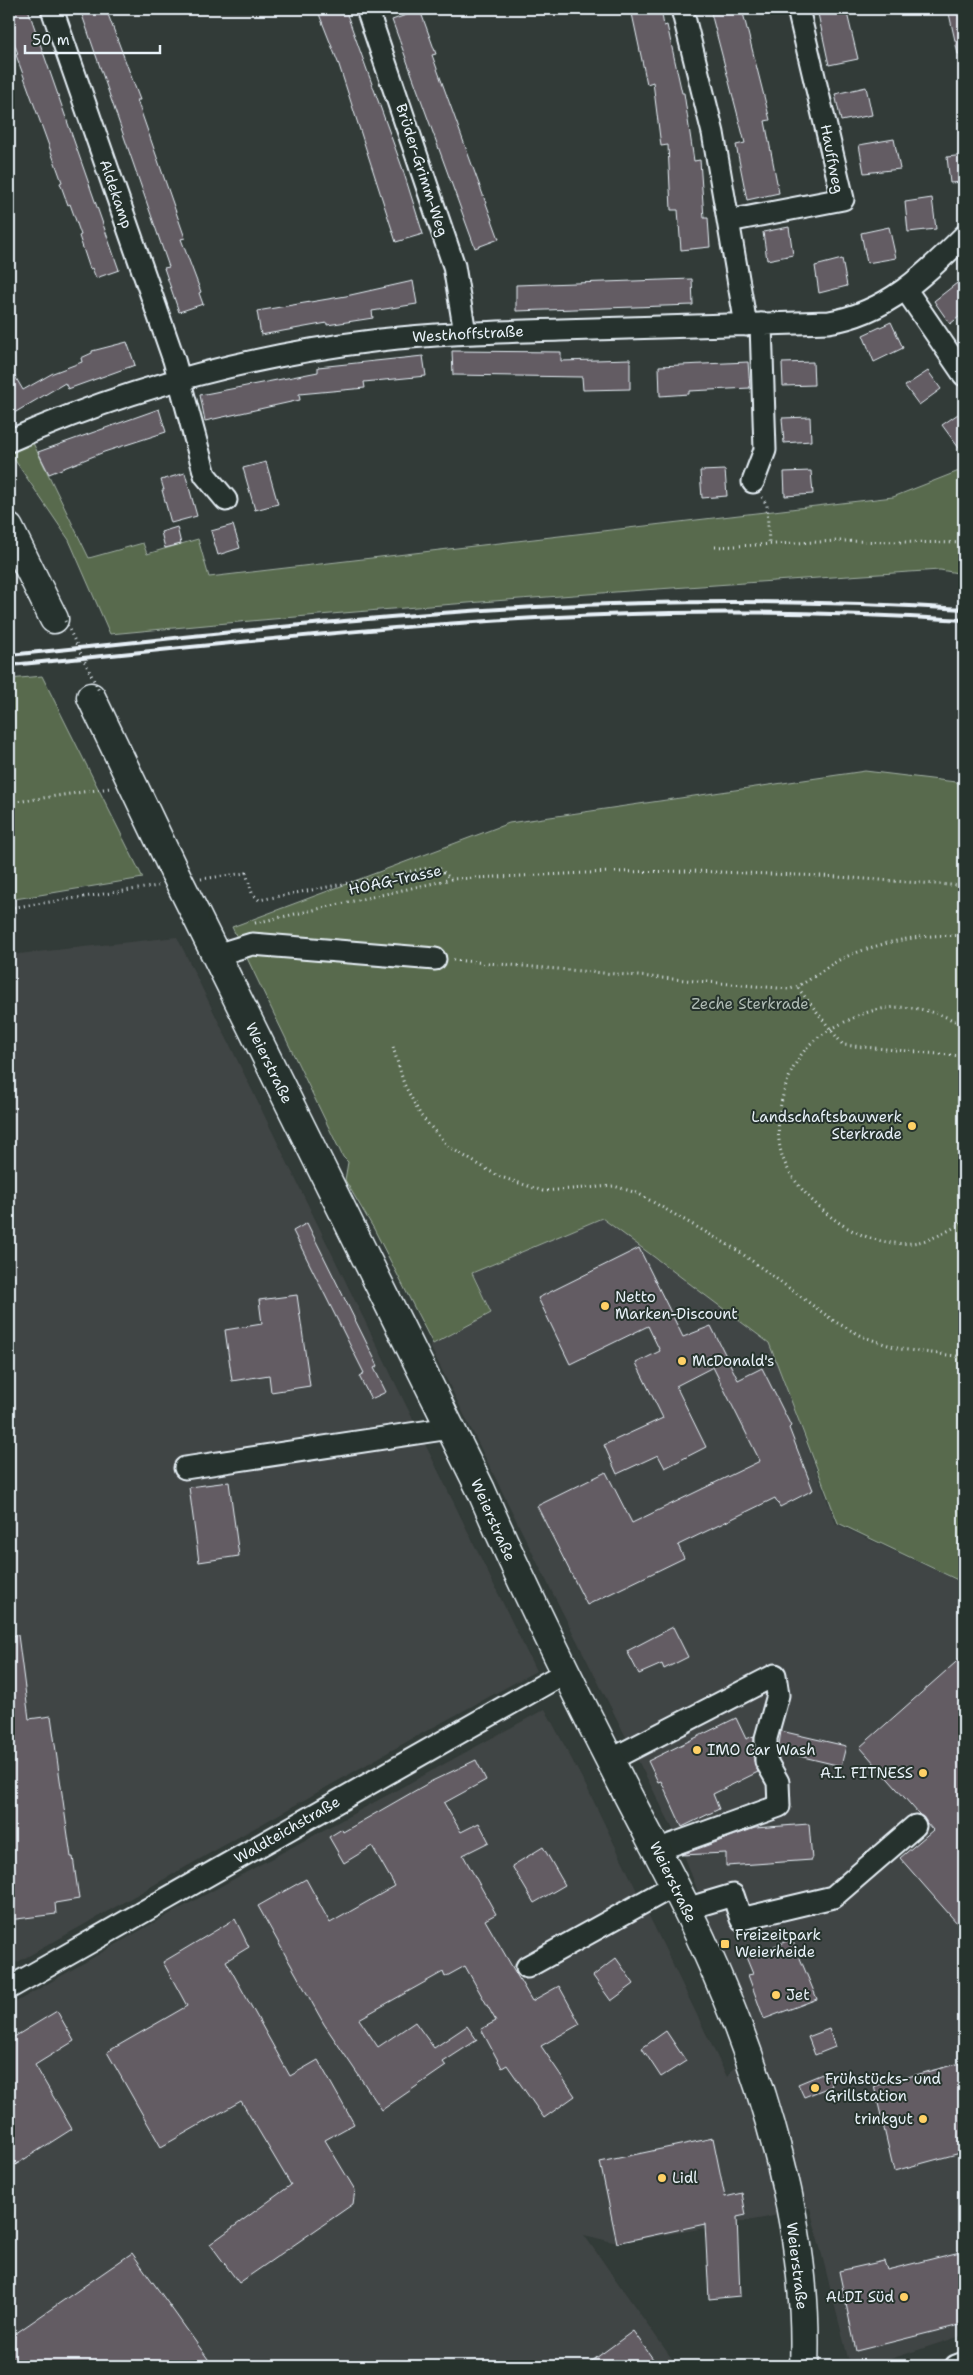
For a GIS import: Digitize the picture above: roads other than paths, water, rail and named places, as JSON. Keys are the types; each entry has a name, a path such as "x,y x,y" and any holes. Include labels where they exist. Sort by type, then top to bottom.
{"main road":[{"path":"9,528 59,620"},
{"name":"Weierstraße","path":"96,695 133,785 178,879 481,1490 510,1559 706,1950 744,2043 779,2162 799,2257 804,2320 804,2366"}],"street":[{"name":"Aldekamp","path":"52,9 179,380"},
{"name":"Brüder-Grimm-Weg","path":"367,9 454,266 465,333"},
{"path":"682,9 713,133 729,221 754,325 765,450 753,482"},
{"name":"Hauffweg","path":"729,221 843,199 798,9"},
{"name":"Westhoffstraße","path":"9,441 119,398 179,380 275,357 346,345 465,333 754,325 843,320 881,305 906,290 964,236"},
{"path":"906,290 964,375"},
{"path":"179,380 204,475 226,500"},
{"path":"216,955 252,944 435,959"},
{"path":"185,1468 450,1428"},
{"name":"Waldteichstraße","path":"9,1988 566,1672"},
{"path":"610,1760 775,1674 778,1695 766,1738 766,1761 778,1782 779,1806 657,1850"},
{"path":"686,1909 734,1895 740,1919 833,1897 915,1826"},
{"path":"527,1967 674,1885"},
{"path":"956,2366 964,2363"}],"railway":[{"path":"9,655 338,622 536,607 750,602 964,609"},
{"path":"9,665 422,626 588,616 708,612 855,615 964,620"}],"place":[{"name":"Landschaftsbauwerk Sterkrade","path":"912,1126"},
{"name":"Netto Marken-Discount","path":"605,1306"},
{"name":"McDonald's","path":"682,1361"},
{"name":"IMO Car Wash","path":"697,1750"},
{"name":"A.I. FITNESS","path":"923,1773"},
{"name":"Freizeitpark Weierheide","path":"725,1944"},
{"name":"Jet","path":"776,1995"},
{"name":"Frühstücks- und Grillstation","path":"815,2088"},
{"name":"trinkgut","path":"923,2119"},
{"name":"Lidl","path":"662,2178"},
{"name":"ALDI Süd","path":"904,2297"}],"park label":[{"name":"Zeche Sterkrade","path":"750,1004"}]}
